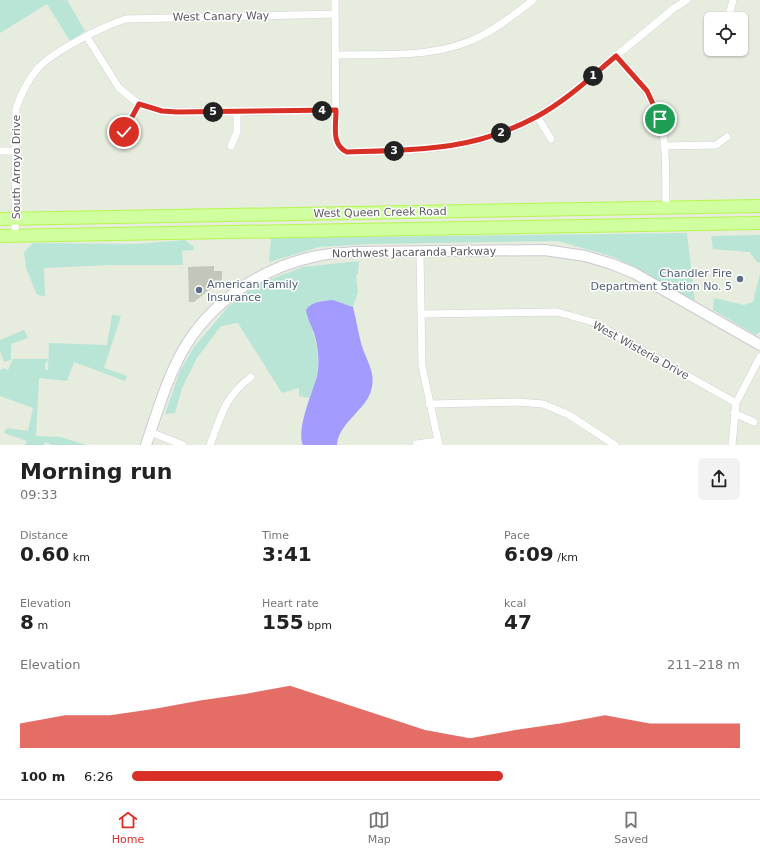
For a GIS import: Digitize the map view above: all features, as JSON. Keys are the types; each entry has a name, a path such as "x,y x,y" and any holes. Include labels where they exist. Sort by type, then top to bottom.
{"main road":[{"name":"West Queen Creek Road","path":"0,219 760,206"},
{"path":"199,233 207,225 212,223 250,222 262,215"},
{"name":"West Queen Creek Road","path":"0,236 760,223"}],"street":[{"path":"334,0 336,55 336,142 340,149 347,152 423,150 455,146 496,136 537,116 573,92 674,8 687,0"},
{"path":"336,55 416,53 443,50 482,36 516,14 533,0"},
{"path":"730,12 733,0"},
{"name":"West Canary Way","path":"109,24 126,19 142,18 335,14"},
{"name":"South Arroyo Drive","path":"16,236 16,108 20,97 28,82 39,68 109,24"},
{"path":"87,37 115,82 139,104 162,111 237,112 336,110"},
{"path":"616,56 647,91 655,105 660,119 664,146 666,207"},
{"path":"119,146 139,104"},
{"path":"231,146 237,132 237,112"},
{"path":"537,116 551,139"},
{"path":"664,146 716,145 727,137"},
{"path":"0,151 15,151"},
{"name":"Northwest Jacaranda Parkway","path":"146,445 171,374 190,338 209,315 230,296 257,278 281,267 317,256 356,252 530,249 560,251 585,256 612,264 634,273 760,346"},
{"path":"416,444 439,443 429,404 422,366 420,252"},
{"name":"West Wisteria Drive","path":"421,314 557,312 593,322 736,403"},
{"path":"732,445 736,403 760,357"},
{"path":"210,445 228,400 238,386 250,377"},
{"path":"429,404 517,402 543,404 569,415 615,445"},
{"path":"734,413 754,422"},
{"path":"150,432 183,445"}],"shaded area":[{"path":"0,0 67,0 85,31 70,41 47,4 0,33"},
{"path":"687,233 695,302 614,257 558,241 370,244 319,247 269,262 271,238"},
{"path":"760,235 760,263 757,262 750,252 713,249 711,236"},
{"path":"185,240 194,247 193,250 182,251 183,265 111,265 44,268 45,296 37,295 26,268 24,252 33,243 136,244"},
{"path":"359,261 358,273 356,276 358,292 353,307 333,300 319,301 307,316 317,347 318,357 316,377 309,398 299,396 299,388 282,393 238,323 221,326 197,358 182,388 175,413 165,414 180,371 194,347 228,307 261,283 303,267"},
{"path":"760,274 760,332 756,335 713,310 714,298 744,305 753,302"},
{"path":"333,300 353,307 361,343 372,374 372,387 370,394 362,407 341,431 337,445 303,445 301,438 303,421 317,376 318,365 317,343 306,310 315,303"},
{"path":"112,315 121,316 104,368 127,376 125,381 74,362 67,381 39,378 36,436 61,437 86,445 52,445 45,442 44,445 25,445 27,441 4,433 7,428 28,431 33,408 0,396 0,370 4,368 8,370 13,359 48,359 45,363 45,370 48,370 49,343 107,345"},
{"path":"24,330 28,338 11,344 11,360 4,362 0,351 0,340"}],"building":[{"name":"American Family Insurance","path":"214,266 214,271 222,271 222,279 194,302 189,302 188,267"}],"place":[{"name":"Chandler Fire Department Station No. 5","path":"740,279"},
{"name":"American Family Insurance","path":"199,290"}],"route":[{"path":"124,132 139,104 162,111 177,112 336,110 336,142 340,149 347,152 423,150 455,146 496,136 537,116 573,92 616,56 647,91 655,105 660,119"}]}
